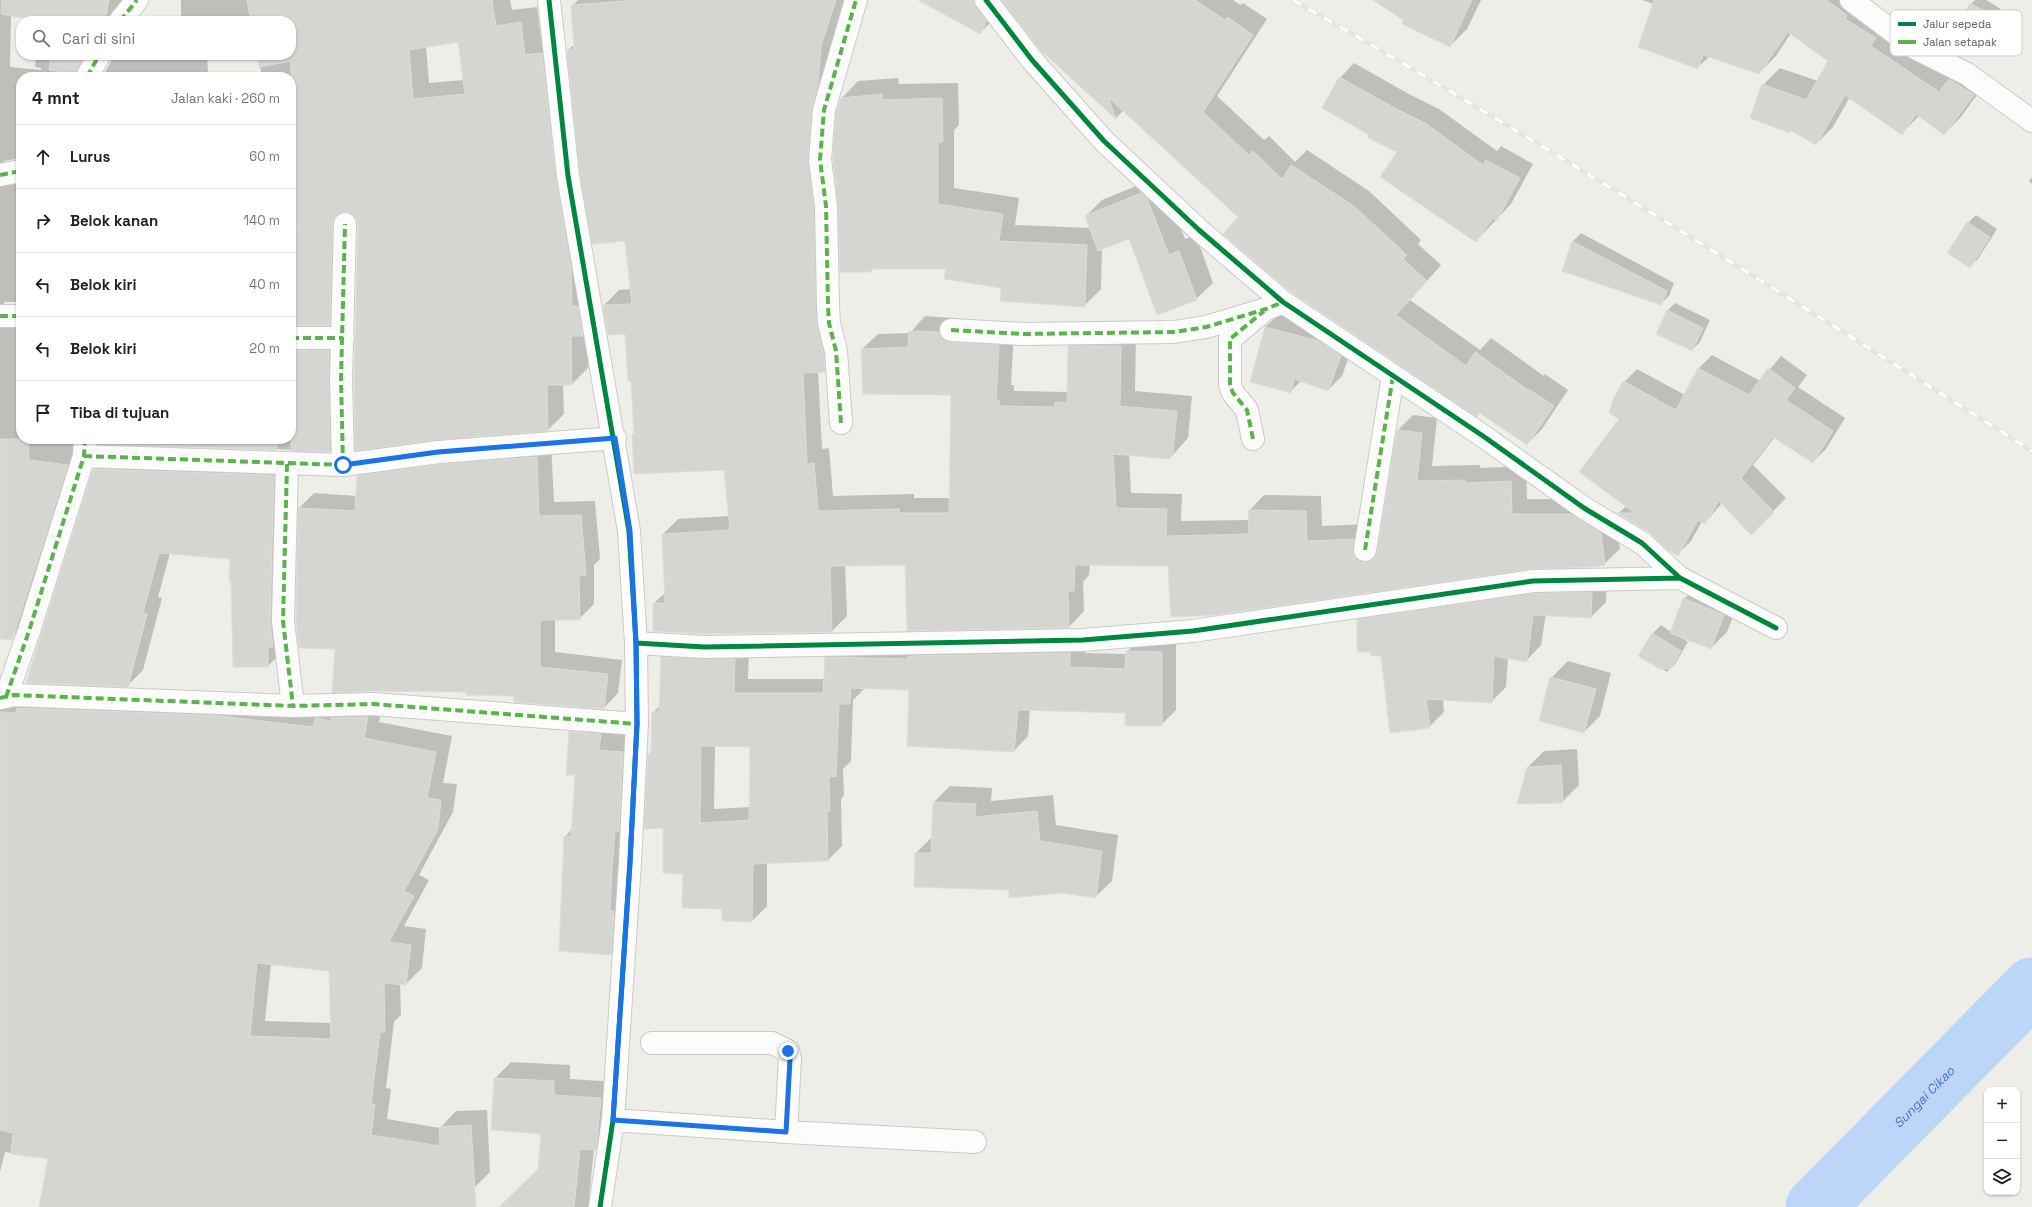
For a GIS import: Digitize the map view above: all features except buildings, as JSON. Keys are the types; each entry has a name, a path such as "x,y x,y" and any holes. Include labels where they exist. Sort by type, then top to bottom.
{"street":[{"path":"124,16 137,0"},
{"path":"549,0 568,176 615,438 630,531 636,643 637,724 630,862 613,1120 600,1207"},
{"path":"841,424 836,351 829,323 826,206 820,160 824,110 856,0"},
{"path":"986,0 1032,60 1104,141 1199,230 1275,306 1393,376 1483,436 1584,508 1642,543 1680,578 1776,628"},
{"path":"1851,0 1890,29"},
{"path":"1931,56 1967,74 2032,121"},
{"path":"90,72 96,60"},
{"path":"0,175 16,172"},
{"path":"343,465 341,379 345,224"},
{"path":"951,330 1023,334 1174,332 1206,327 1275,306"},
{"path":"1253,438 1247,410 1233,393 1230,385 1230,338 1275,306"},
{"path":"0,316 16,316"},
{"path":"296,338 343,338"},
{"path":"1365,550 1393,376"},
{"path":"3,698 29,631 85,448 287,464 343,465 438,452 615,438"},
{"path":"287,464 283,621 293,706"},
{"path":"636,643 704,647 1083,640 1193,631 1533,582 1680,578"},
{"path":"3,698 14,695 293,706 373,704 637,724"},
{"path":"652,1043 772,1043 788,1051 790,1059 786,1132"},
{"path":"613,1120 786,1132 974,1142"}],"waterway":[{"name":"Sungai Cikao","path":"1815,1207 2032,987"}],"railway":[{"path":"1293,0 1480,109 1665,221 2032,451"}],"marked path":[{"path":"124,16 137,0"},
{"path":"841,423 836,351 829,323 826,206 820,160 824,110 856,0"},
{"path":"90,72 96,60"},
{"path":"0,175 16,172"},
{"path":"343,465 341,379 345,224"},
{"path":"951,330 1023,334 1174,332 1206,327 1266,309 1283,302"},
{"path":"1253,439 1247,410 1233,393 1230,385 1230,339 1264,311"},
{"path":"0,316 16,316"},
{"path":"296,338 343,338"},
{"path":"1365,550 1393,376"},
{"path":"84,456 343,465 439,452 615,438"},
{"path":"6,697 29,631 84,456 85,444"},
{"path":"287,464 283,621 293,706"},
{"path":"0,698 14,695 293,706 373,704 637,724"}],"cycle path":[{"path":"549,0 568,176 629,531 636,643 637,724 630,862 613,1120 600,1207"},
{"path":"986,0 1032,60 1104,141 1199,230 1283,302 1483,436 1584,508 1642,543 1680,578"},
{"path":"636,643 704,647 1083,640 1193,631 1533,581 1680,578 1776,628"}],"route":[{"path":"343,465 438,452 615,438 630,531 636,643 637,724 617,1077 613,1120 786,1132 790,1059 788,1051"}]}
